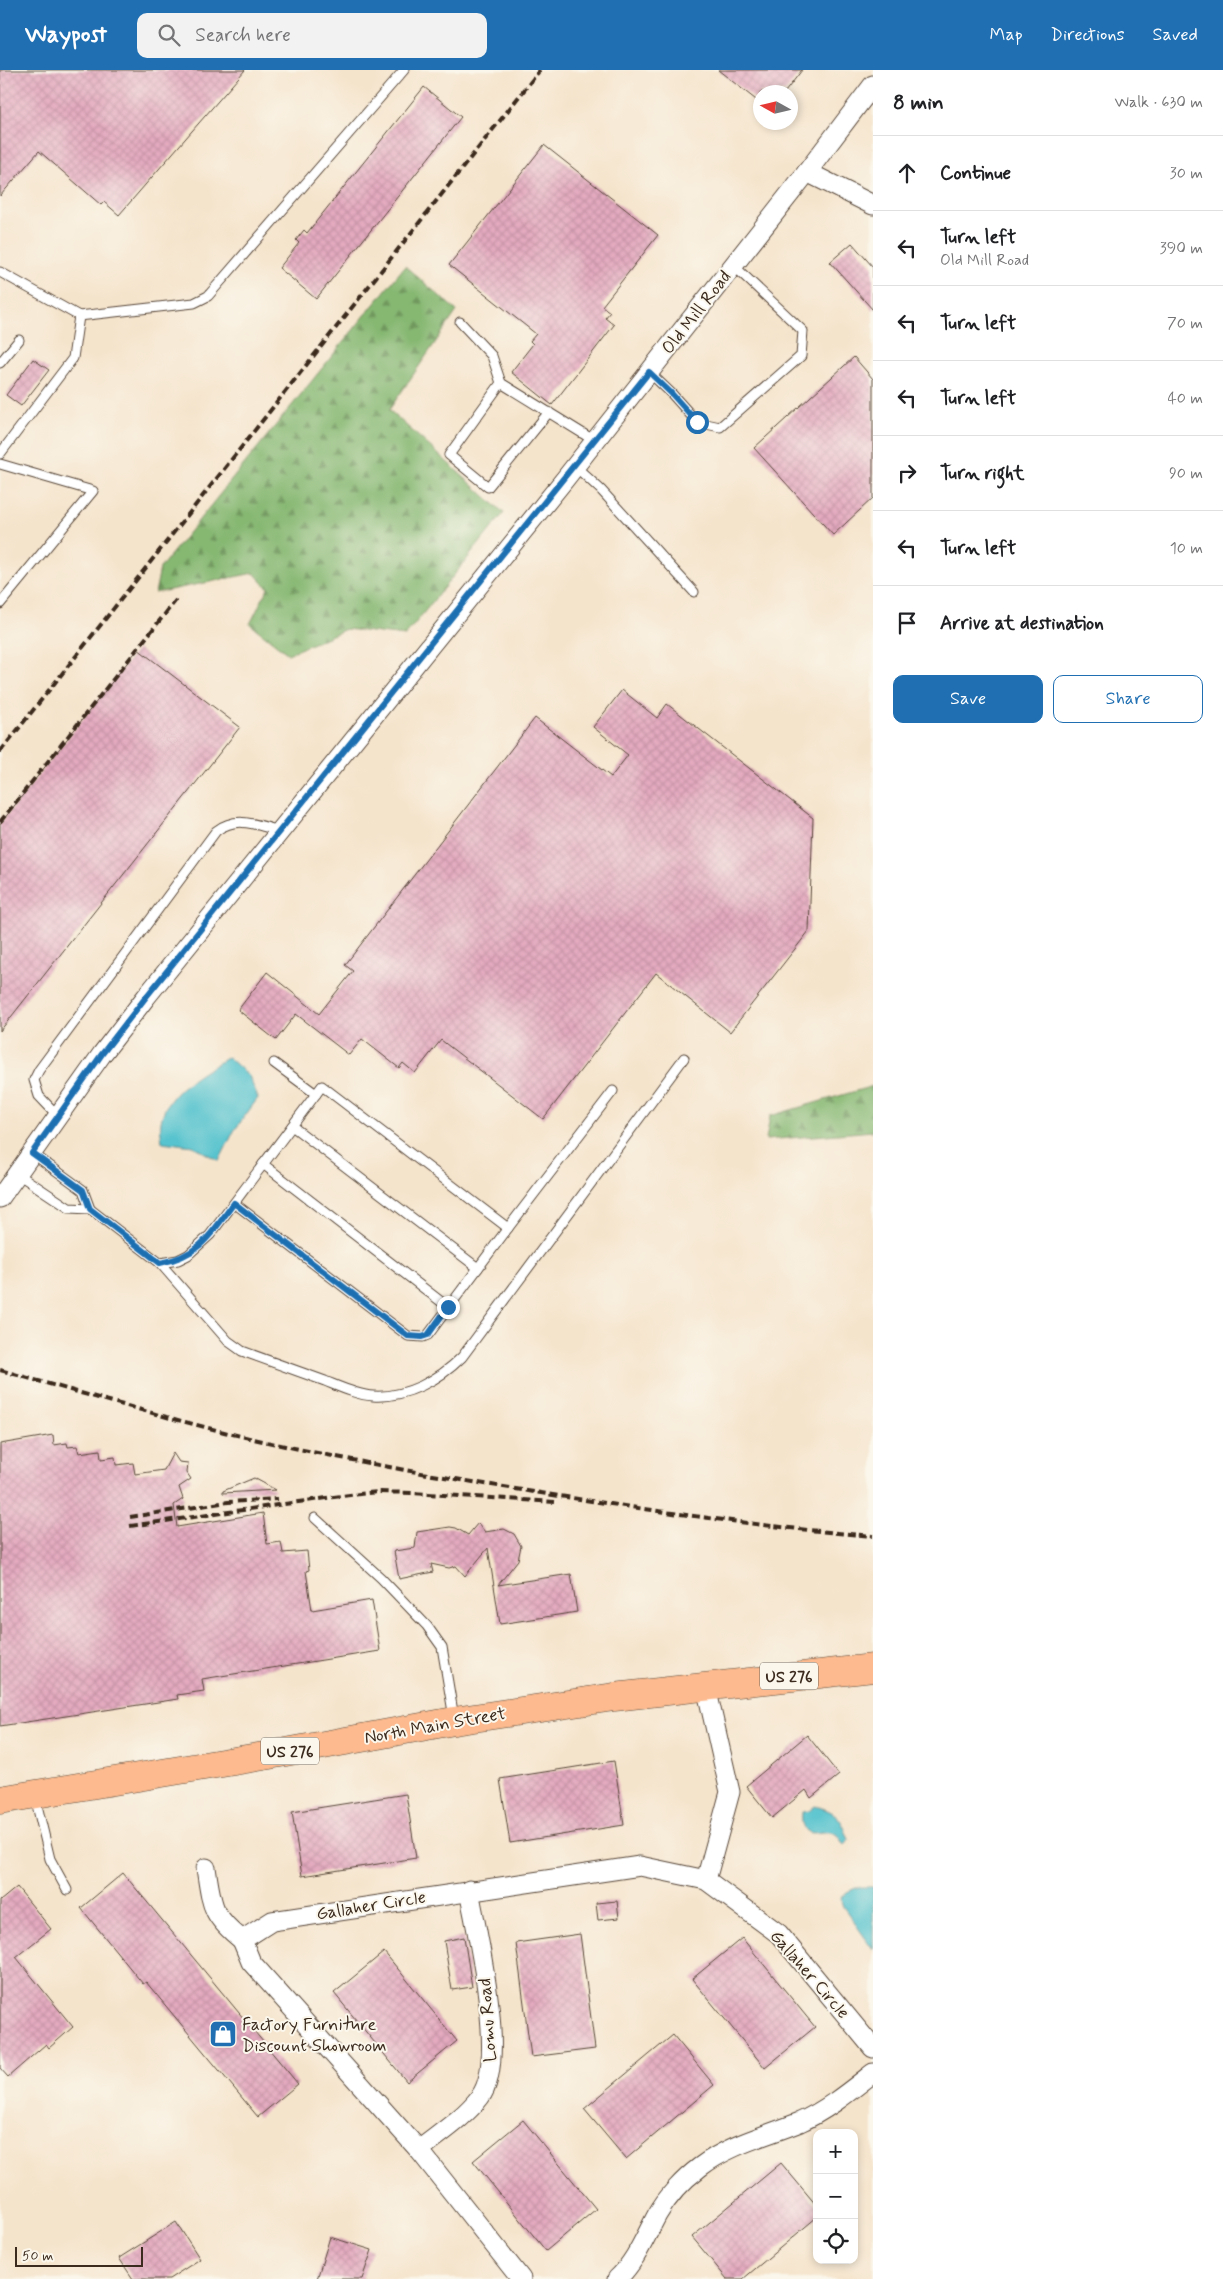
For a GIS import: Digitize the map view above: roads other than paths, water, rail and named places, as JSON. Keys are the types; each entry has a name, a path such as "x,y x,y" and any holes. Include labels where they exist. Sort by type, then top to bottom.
{"main road":[{"name":"North Main Street","path":"0,1800 264,1756 454,1721 614,1696 873,1668"}],"street":[{"name":"Old Mill Road","path":"0,1198 102,1054 595,441 807,172 873,85"},
{"path":"807,172 873,204"},
{"path":"706,1687 730,1792 706,1880"},
{"name":"Gallaher Circle","path":"242,1940 272,1921 468,1890 640,1866 706,1880 779,1934 873,2048"},
{"path":"206,1868 212,1906 223,1925 242,1940 251,1962 419,2150 522,2279"},
{"name":"Lomu Road","path":"419,2150 480,2097 490,2080 491,2040 486,1982 468,1890"},
{"path":"617,2279 643,2245 662,2207 678,2187 700,2167 726,2150 801,2121 830,2106 873,2073"}],"lane":[{"path":"0,272 79,316 194,304 208,296 404,70"},
{"path":"649,372 697,422 720,426 801,356 803,331 733,265"},
{"path":"0,454 73,358 79,316"},
{"path":"460,322 492,356 501,382 595,441"},
{"path":"0,363 19,340"},
{"path":"501,382 449,455 488,487 549,412"},
{"path":"0,464 94,491 0,604"},
{"path":"575,466 601,490 694,592"},
{"path":"58,1116 39,1096 34,1080 39,1070 216,831 226,824 236,822 250,823 280,831"},
{"path":"32,1153 83,1190 90,1209 160,1263 228,1341 242,1351 347,1390 371,1396 391,1394 420,1387 439,1377 462,1357 684,1058"},
{"path":"274,1063 316,1094"},
{"path":"160,1263 178,1260 198,1248 322,1086 508,1228"},
{"path":"234,1203 408,1336 422,1337 428,1335 613,1091"},
{"path":"292,1126 478,1268"},
{"path":"263,1164 448,1307"},
{"path":"18,1174 69,1208 90,1209"},
{"path":"315,1518 381,1578 427,1626 442,1647 454,1721"},
{"path":"35,1794 50,1859 67,1890"}],"water":[{"path":"228,1057 249,1076 258,1098 234,1131 219,1161 193,1146 162,1142 161,1122 164,1111 170,1101 197,1076"},
{"path":"815,1806 829,1811 841,1821 849,1840 844,1845 837,1835 832,1832 814,1833 805,1829 802,1823 802,1812 809,1811"},
{"path":"858,1887 873,1887 873,1949 842,1905 841,1897"}],"railway":[{"path":"0,752 540,70"},
{"path":"0,822 176,600"},
{"path":"0,1370 224,1432 368,1463 514,1489 644,1509 774,1526 873,1536"},
{"path":"130,1526 378,1492 555,1502"},
{"path":"130,1517 228,1502 278,1499"}],"place":[{"name":"Factory Furniture Discount Showroom","path":"223,2034"}]}
